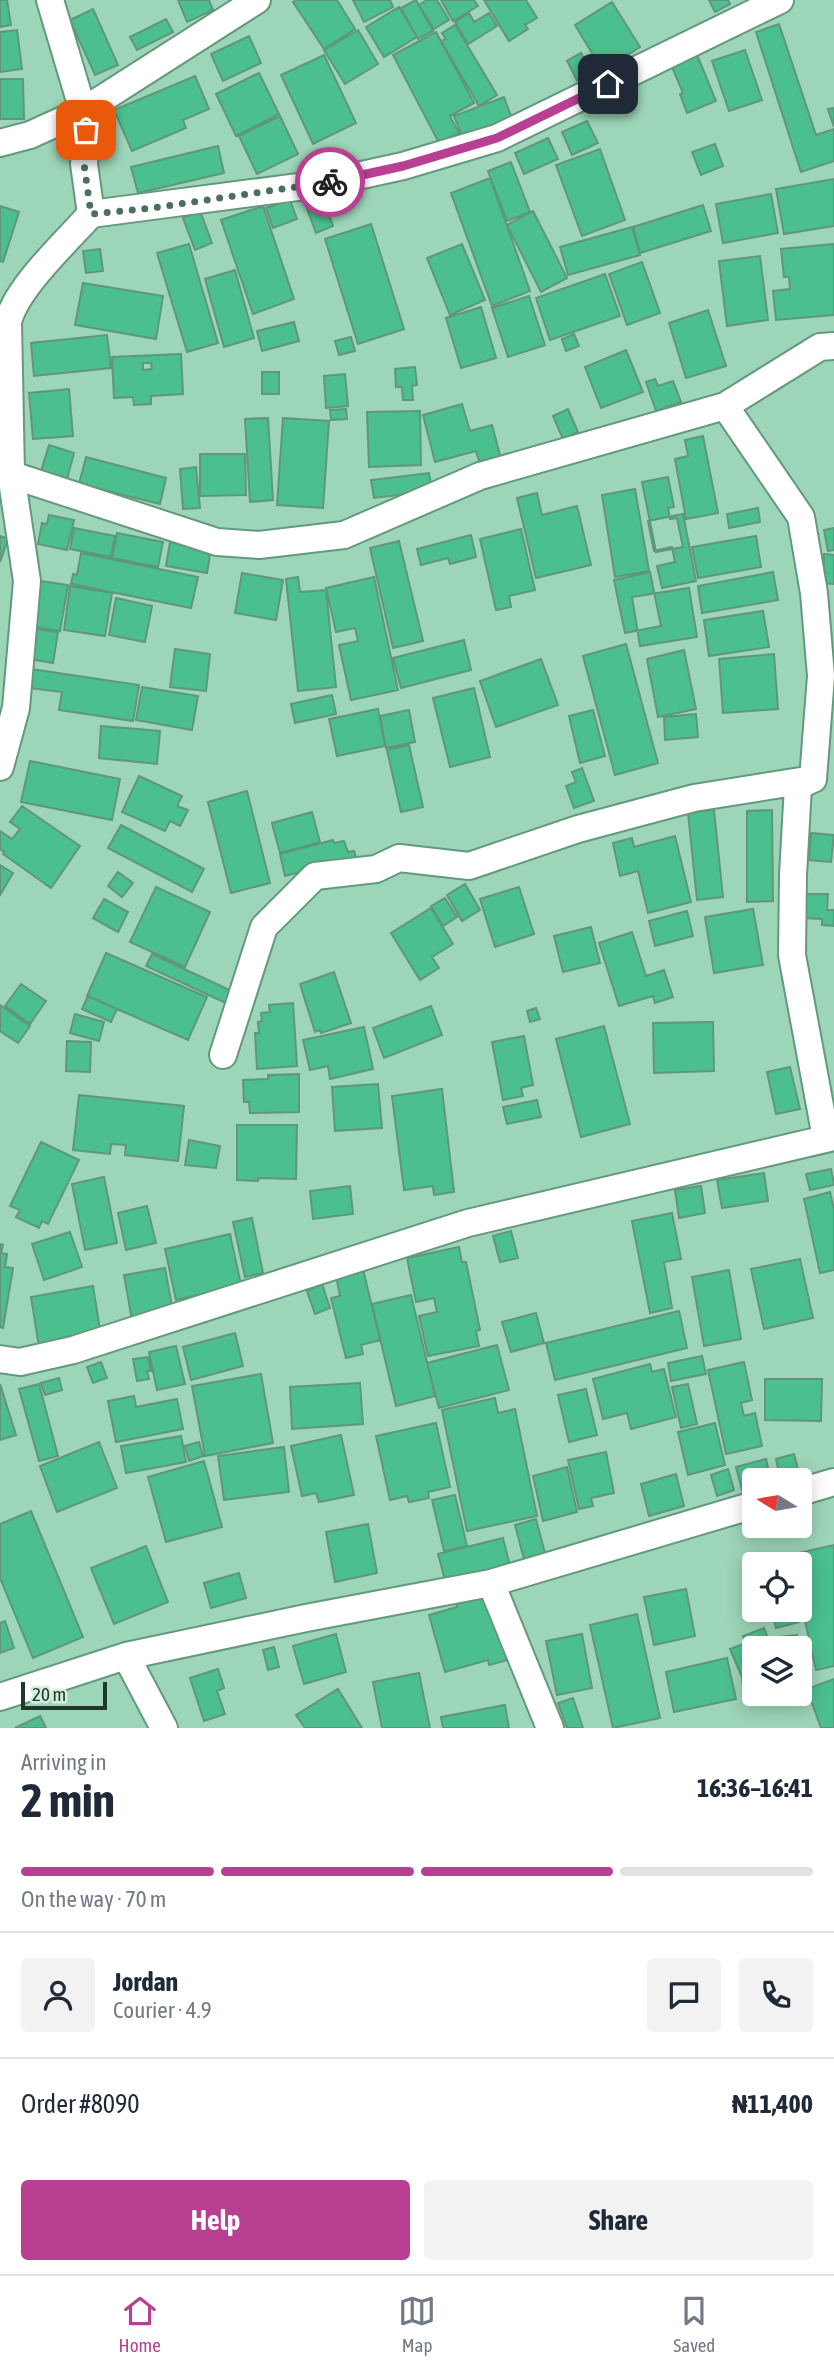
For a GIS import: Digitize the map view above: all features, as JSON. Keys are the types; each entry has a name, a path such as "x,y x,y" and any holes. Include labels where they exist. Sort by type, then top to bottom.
{"street":[{"path":"50,0 83,111 86,130 84,164 91,214"},
{"path":"0,143 30,135 83,111 257,0"},
{"path":"0,767 16,708 27,581 5,473 8,322 26,288 91,214 320,184 403,166 497,138 780,0"},
{"path":"5,473 217,542 259,545 344,535 480,477 725,406 820,347 834,346"},
{"path":"725,406 801,517 814,593 821,676 813,779"},
{"path":"223,1055 264,927 316,876 376,869 399,858 469,866 578,830 694,798 813,779"},
{"path":"0,1359 20,1362 73,1350 468,1223 830,1137 792,956 798,786 813,779"},
{"path":"812,1488 834,1482"},
{"path":"0,1697 126,1657 491,1583 742,1510"},
{"path":"491,1583 550,1728"},
{"path":"126,1657 164,1728"}],"building":[{"path":"0,0 7,0 11,25 0,27"},
{"path":"178,0 209,0 213,10 187,22"},
{"path":"337,0 355,29 324,49 293,2"},
{"path":"353,0 390,0 393,7 364,22"},
{"path":"416,0 433,31 418,39 401,8"},
{"path":"427,0 437,0 449,20 434,29 419,5"},
{"path":"441,0 474,0 478,6 453,21"},
{"path":"484,0 526,0 537,18 525,25 528,29 509,41"},
{"path":"709,0 728,0 730,4 715,12"},
{"path":"612,2 640,47 603,71 575,25"},
{"path":"399,7 417,37 384,57 366,27"},
{"path":"93,9 118,65 95,75 70,20"},
{"path":"469,13 474,22 489,13 497,26 468,44 455,22"},
{"path":"166,19 173,32 137,50 130,37"},
{"path":"779,24 816,135 834,129 834,161 801,172 756,32"},
{"path":"455,25 497,95 479,106 441,41 446,39 442,33"},
{"path":"17,30 22,69 0,72 0,32"},
{"path":"358,30 378,64 345,84 324,50"},
{"path":"436,32 474,103 450,116 459,133 439,143 393,55"},
{"path":"249,36 261,63 223,81 211,54"},
{"path":"695,50 716,101 687,113 680,94 683,93 669,60"},
{"path":"745,50 762,100 729,111 712,61"},
{"path":"581,53 591,72 577,80 567,61"},
{"path":"324,55 356,123 313,144 281,75"},
{"path":"259,73 279,114 236,136 216,94"},
{"path":"195,76 209,109 183,120 186,128 132,151 114,110"},
{"path":"0,79 23,79 24,119 0,119"},
{"path":"504,97 512,119 463,138 454,116"},
{"path":"834,108 834,127 828,109"},
{"path":"280,116 298,154 257,174 239,136"},
{"path":"587,121 598,143 572,155 562,132"},
{"path":"548,138 558,159 524,174 515,153"},
{"path":"715,144 723,166 701,175 692,152"},
{"path":"218,146 224,173 138,193 131,167"},
{"path":"600,149 625,220 582,236 556,165"},
{"path":"511,162 530,212 507,221 488,171"},
{"path":"490,178 530,291 492,306 451,193"},
{"path":"834,179 834,226 784,234 776,189"},
{"path":"771,194 778,233 723,243 716,204"},
{"path":"323,198 333,226 316,233 306,206"},
{"path":"290,200 297,219 273,228 266,208"},
{"path":"703,205 711,231 640,253 633,227"},
{"path":"0,206 19,212 3,262 0,261"},
{"path":"263,206 294,299 253,314 221,220"},
{"path":"200,211 212,243 195,250 183,218"},
{"path":"533,211 567,278 541,292 507,225"},
{"path":"371,224 404,329 358,344 325,239"},
{"path":"632,227 640,255 568,275 560,247"},
{"path":"189,244 218,343 187,352 157,253"},
{"path":"462,244 485,300 450,315 427,258"},
{"path":"834,244 834,315 776,320 773,291 790,289 789,277 784,277 781,249"},
{"path":"100,249 103,271 86,273 83,251"},
{"path":"760,256 768,320 727,326 719,261"},
{"path":"642,262 660,313 627,325 609,274"},
{"path":"235,270 254,338 224,347 205,279"},
{"path":"605,274 620,316 550,340 536,298"},
{"path":"83,283 163,296 156,339 75,325"},
{"path":"529,296 545,345 508,357 492,308"},
{"path":"481,307 496,358 461,368 446,318"},
{"path":"708,310 726,366 686,378 669,323"},
{"path":"294,322 299,341 262,351 257,331"},
{"path":"574,334 579,346 566,351 562,339"},
{"path":"107,335 111,368 34,376 31,343"},
{"path":"351,337 355,351 339,355 335,341"},
{"path":"626,350 643,392 601,408 585,367"},
{"path":"181,354 183,394 151,396 151,404 134,405 133,397 114,398 112,357","holes":["143,363 151,363 152,369 143,370"]},
{"path":"415,367 417,385 412,386 413,400 403,400 402,387 396,387 395,369"},
{"path":"262,372 279,372 279,394 262,394"},
{"path":"345,374 348,406 326,408 324,376"},
{"path":"655,379 658,386 673,381 681,402 656,411 646,382"},
{"path":"69,389 73,436 33,439 29,393"},
{"path":"462,404 470,431 492,425 501,459 480,464 476,451 435,462 423,415"},
{"path":"346,409 347,419 331,420 330,410"},
{"path":"568,409 578,432 563,439 553,416"},
{"path":"420,411 421,465 369,467 367,412"},
{"path":"268,418 273,500 250,502 245,419"},
{"path":"283,418 329,421 323,508 277,505"},
{"path":"703,436 718,513 686,519 675,459 688,456 685,440"},
{"path":"49,445 74,453 67,479 41,471"},
{"path":"200,454 245,454 246,495 200,496"},
{"path":"86,457 166,478 160,504 79,484"},
{"path":"196,467 200,508 183,509 180,469"},
{"path":"429,473 432,491 374,498 371,480"},
{"path":"668,477 674,507 668,508 670,519 677,518 683,547 656,552 642,482"},
{"path":"635,489 649,571 615,577 602,495"},
{"path":"537,493 542,515 577,506 591,565 536,578 517,498"},
{"path":"758,508 760,522 729,528 727,514"},
{"path":"683,514 696,581 662,588 657,566 675,562 672,547 654,551 648,521"},
{"path":"49,515 74,520 67,550 38,544 42,523 47,524"},
{"path":"74,528 115,536 111,557 70,549"},
{"path":"834,528 834,550 828,551 824,530"},
{"path":"521,529 535,590 509,596 511,607 496,610 480,539"},
{"path":"117,533 163,542 158,567 112,558"},
{"path":"471,535 476,557 450,564 448,558 421,565 417,549"},
{"path":"0,536 8,539 0,562"},
{"path":"756,536 761,567 698,578 692,547"},
{"path":"399,541 423,641 393,648 370,548"},
{"path":"170,542 211,549 207,573 166,566"},
{"path":"81,553 198,577 191,608 71,584 73,574 77,575"},
{"path":"824,554 834,555 834,584 823,583"},
{"path":"650,572 661,626 625,633 614,580"},
{"path":"773,572 778,600 702,613 698,586"},
{"path":"242,573 283,580 276,620 235,613"},
{"path":"298,577 300,592 326,590 336,687 298,691 286,579"},
{"path":"374,577 398,690 351,700 339,645 358,641 355,628 336,632 326,588"},
{"path":"41,581 68,585 60,631 33,627"},
{"path":"70,586 112,593 105,636 64,630"},
{"path":"689,588 697,637 640,646 632,597"},
{"path":"116,598 152,606 145,642 109,635"},
{"path":"763,611 769,647 709,656 704,620"},
{"path":"29,628 58,632 53,663 24,658"},
{"path":"464,640 471,670 401,688 393,658"},
{"path":"626,644 658,763 615,775 583,656"},
{"path":"175,649 210,654 206,691 170,687"},
{"path":"684,650 696,709 658,717 647,659"},
{"path":"774,654 778,709 723,713 719,659"},
{"path":"541,659 558,705 496,727 480,681"},
{"path":"31,669 139,685 133,721 59,710 62,692 29,688"},
{"path":"142,687 198,696 192,730 136,720"},
{"path":"474,688 490,757 450,767 433,698"},
{"path":"332,695 336,714 295,723 291,704"},
{"path":"378,709 385,746 337,756 329,719"},
{"path":"409,710 415,742 386,748 380,716"},
{"path":"593,710 605,756 580,763 569,716"},
{"path":"696,714 698,737 665,740 664,717"},
{"path":"101,726 160,731 157,764 99,758"},
{"path":"409,745 423,807 401,812 387,750"},
{"path":"30,761 120,779 112,820 21,802"},
{"path":"582,768 594,801 574,808 566,786 576,782 572,772"},
{"path":"139,776 182,796 177,806 188,810 180,826 170,821 165,831 122,812"},
{"path":"247,791 270,883 231,893 208,802"},
{"path":"22,806 80,846 51,888 3,854 0,849 0,831 12,839 20,829 10,822"},
{"path":"714,810 723,897 697,900 688,813"},
{"path":"772,810 773,901 747,902 747,811"},
{"path":"312,812 320,842 280,853 272,823"},
{"path":"121,825 204,869 192,892 108,848"},
{"path":"811,833 834,835 831,862 809,860"},
{"path":"675,836 691,902 648,913 638,871 620,876 613,843 632,838 634,847"},
{"path":"333,840 334,843 344,841 348,852 354,851 358,864 346,860 285,876 280,854"},
{"path":"0,865 13,873 0,895"},
{"path":"118,872 133,883 122,897 108,886"},
{"path":"465,884 480,910 462,921 447,895"},
{"path":"156,887 210,912 185,967 130,942"},
{"path":"519,887 534,934 495,947 480,899"},
{"path":"804,894 828,894 827,910 834,910 834,926 822,925 822,919 804,918"},
{"path":"445,898 457,917 443,926 431,906"},
{"path":"104,899 128,912 118,932 93,918"},
{"path":"431,908 453,944 432,957 439,968 420,980 391,933"},
{"path":"753,909 763,965 714,973 705,917"},
{"path":"687,911 693,936 655,946 649,921"},
{"path":"591,927 600,963 563,972 554,936"},
{"path":"632,932 646,976 664,970 673,997 655,1003 653,996 619,1006 599,943"},
{"path":"106,953 207,997 188,1040 87,996"},
{"path":"152,954 236,993 230,1005 146,966"},
{"path":"334,972 351,1023 321,1033 320,1030 315,1032 300,984"},
{"path":"21,984 46,1001 30,1024 5,1006"},
{"path":"88,996 117,1009 111,1022 82,1009"},
{"path":"293,1003 297,1066 257,1069 255,1033 259,1033 261,1013 270,1012 269,1005"},
{"path":"0,1005 30,1026 18,1043 0,1031"},
{"path":"431,1006 442,1035 384,1058 373,1028"},
{"path":"536,1008 540,1019 530,1022 527,1011"},
{"path":"75,1014 104,1022 99,1041 70,1033"},
{"path":"713,1022 714,1071 654,1073 653,1023"},
{"path":"604,1026 630,1124 581,1137 556,1039"},
{"path":"364,1027 373,1069 330,1079 328,1066 310,1070 303,1040"},
{"path":"524,1036 533,1085 521,1088 523,1096 503,1100 492,1042"},
{"path":"67,1041 91,1042 90,1072 66,1071"},
{"path":"790,1067 800,1109 776,1114 767,1072"},
{"path":"299,1074 299,1112 250,1113 249,1102 244,1102 243,1080 268,1079 268,1075"},
{"path":"378,1084 382,1128 335,1131 332,1087"},
{"path":"442,1089 454,1192 434,1195 433,1186 404,1190 392,1096"},
{"path":"79,1095 184,1106 178,1161 125,1155 126,1145 111,1144 110,1154 73,1150"},
{"path":"537,1100 541,1117 507,1124 503,1107"},
{"path":"237,1125 297,1125 296,1179 237,1180"},
{"path":"189,1140 220,1146 216,1168 185,1165"},
{"path":"41,1142 79,1160 48,1224 42,1221 39,1228 16,1217 20,1210 10,1206"},
{"path":"831,1169 834,1185 810,1190 806,1174"},
{"path":"764,1173 768,1201 722,1208 717,1180"},
{"path":"104,1177 117,1243 85,1250 72,1184"},
{"path":"350,1186 353,1214 313,1219 310,1191"},
{"path":"701,1186 705,1213 679,1218 675,1190"},
{"path":"830,1192 834,1209 834,1270 820,1273 804,1199"},
{"path":"147,1206 156,1243 126,1250 118,1213"},
{"path":"672,1213 681,1259 664,1262 672,1308 650,1313 632,1221"},
{"path":"252,1218 263,1273 245,1277 233,1222"},
{"path":"511,1231 518,1258 500,1262 493,1236"},
{"path":"70,1232 82,1267 44,1280 32,1244"},
{"path":"230,1234 241,1285 176,1300 165,1249"},
{"path":"0,1244 3,1245 1,1253 7,1254 5,1267 13,1268 3,1328 0,1327"},
{"path":"459,1247 462,1262 466,1262 480,1330 476,1331 479,1346 428,1356 419,1316 437,1312 434,1298 416,1302 407,1258"},
{"path":"800,1259 813,1318 764,1329 751,1269"},
{"path":"165,1268 173,1312 132,1320 124,1275"},
{"path":"363,1269 380,1340 361,1345 363,1354 346,1358 331,1298 340,1296 336,1276"},
{"path":"729,1270 741,1339 704,1346 692,1277"},
{"path":"322,1284 330,1308 315,1314 307,1291"},
{"path":"93,1286 101,1336 39,1347 31,1297"},
{"path":"411,1295 435,1396 396,1406 372,1304"},
{"path":"679,1311 687,1348 555,1380 546,1343"},
{"path":"536,1313 544,1343 511,1352 502,1322"},
{"path":"235,1333 243,1366 191,1380 183,1347"},
{"path":"497,1345 509,1390 439,1408 427,1363"},
{"path":"176,1346 185,1384 157,1390 149,1352"},
{"path":"702,1356 706,1374 671,1381 668,1363"},
{"path":"148,1357 151,1371 147,1371 149,1379 137,1381 133,1359"},
{"path":"101,1362 107,1378 93,1383 87,1367"},
{"path":"744,1362 752,1400 741,1403 744,1416 755,1413 762,1446 726,1454 708,1370"},
{"path":"650,1364 652,1372 664,1369 676,1417 631,1429 627,1413 603,1419 593,1379"},
{"path":"261,1374 273,1443 205,1456 192,1386"},
{"path":"59,1378 62,1390 45,1395 41,1383"},
{"path":"765,1379 822,1379 821,1421 765,1420"},
{"path":"360,1383 363,1424 292,1429 290,1387"},
{"path":"0,1384 16,1435 0,1440"},
{"path":"39,1384 58,1456 39,1461 19,1389"},
{"path":"688,1384 697,1424 681,1428 672,1387"},
{"path":"586,1389 597,1435 569,1442 558,1395"},
{"path":"134,1396 136,1407 177,1399 183,1429 116,1442 108,1401"},
{"path":"495,1398 498,1413 515,1409 537,1516 467,1531 442,1410"},
{"path":"436,1423 450,1487 428,1492 429,1498 409,1502 407,1496 390,1500 376,1436"},
{"path":"715,1423 725,1465 688,1475 678,1432"},
{"path":"341,1435 354,1495 319,1502 316,1493 302,1496 291,1446"},
{"path":"181,1436 186,1462 126,1473 121,1446"},
{"path":"99,1442 117,1488 57,1512 40,1466"},
{"path":"199,1442 203,1456 189,1461 185,1446"},
{"path":"284,1447 289,1492 224,1500 218,1456"},
{"path":"606,1452 614,1493 591,1498 593,1506 579,1509 568,1460"},
{"path":"794,1454 798,1468 778,1468 776,1459"},
{"path":"766,1459 768,1468 742,1468 742,1490 736,1467"},
{"path":"204,1461 222,1527 166,1542 148,1477"},
{"path":"567,1467 577,1512 543,1521 533,1476"},
{"path":"728,1469 734,1490 717,1496 711,1475"},
{"path":"676,1474 684,1506 649,1516 641,1484"},
{"path":"455,1495 467,1546 444,1551 432,1500"},
{"path":"31,1511 83,1637 33,1658 0,1578 0,1524"},
{"path":"536,1519 546,1557 525,1563 515,1525"},
{"path":"368,1524 377,1573 335,1582 326,1532"},
{"path":"503,1538 511,1570 447,1587 438,1554"},
{"path":"834,1545 834,1666 816,1670 812,1636 808,1636 805,1622 812,1622 812,1552 803,1552"},
{"path":"146,1546 168,1602 114,1624 91,1568"},
{"path":"239,1573 246,1598 211,1608 204,1583"},
{"path":"486,1585 507,1660 489,1665 488,1660 445,1672 429,1615 457,1607 454,1595"},
{"path":"686,1589 695,1636 654,1645 644,1597"},
{"path":"637,1614 660,1718 613,1728 590,1625"},
{"path":"5,1621 14,1648 0,1653 0,1623"},
{"path":"775,1622 799,1622 776,1628"},
{"path":"764,1628 767,1636 743,1636"},
{"path":"336,1634 346,1672 304,1684 293,1646"},
{"path":"582,1634 592,1688 557,1695 546,1641"},
{"path":"742,1644 742,1677 730,1649"},
{"path":"274,1647 279,1667 268,1670 263,1650"},
{"path":"727,1658 736,1699 674,1712 666,1672"},
{"path":"218,1669 224,1688 217,1691 225,1714 204,1721 190,1678"},
{"path":"419,1673 430,1728 382,1728 373,1682"},
{"path":"834,1679 834,1728 821,1728 812,1703 812,1687"},
{"path":"338,1689 362,1728 305,1728 296,1715"},
{"path":"573,1698 583,1728 567,1728 558,1703"},
{"path":"505,1705 509,1728 443,1728 441,1717"},
{"path":"40,1716 46,1728 15,1728"}],"way so far":[{"path":"86,130 84,164 91,214 152,208 330,182"}],"route":[{"path":"330,182 403,166 497,138 608,84"}]}
